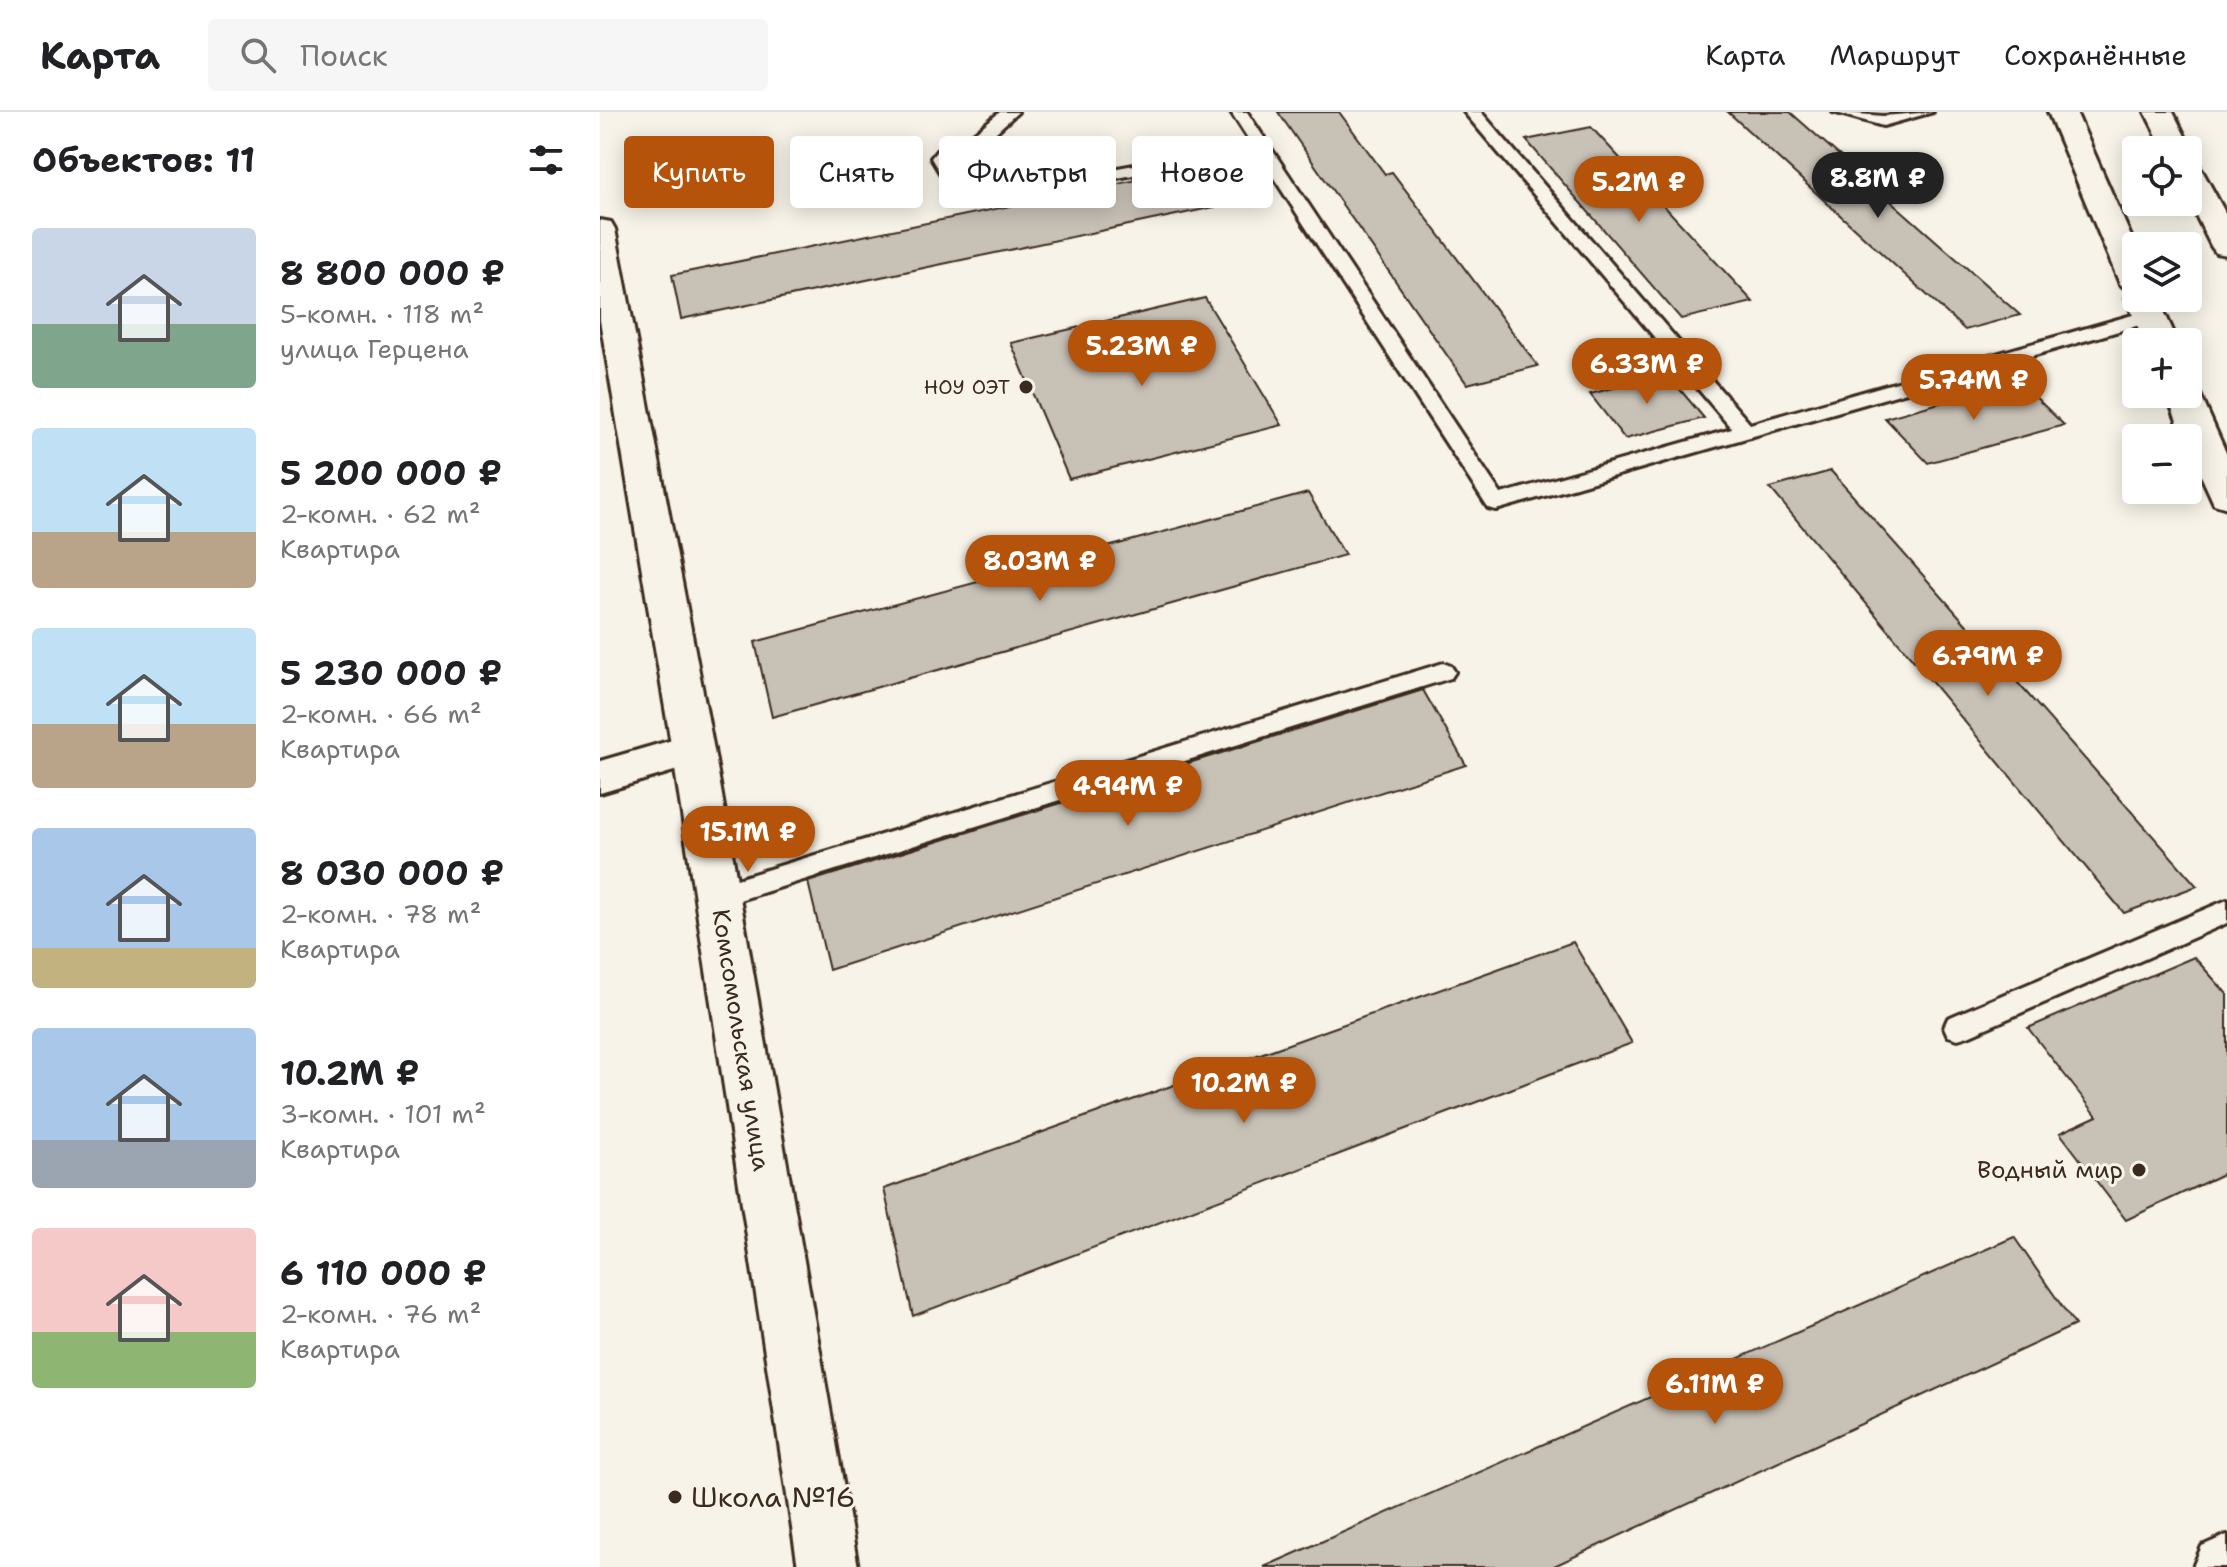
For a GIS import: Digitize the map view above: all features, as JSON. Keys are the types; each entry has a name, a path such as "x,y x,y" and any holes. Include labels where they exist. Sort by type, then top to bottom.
{"street":[{"path":"2062,112 2122,251"},
{"path":"2159,112 2171,136"},
{"path":"2202,197 2227,246"},
{"name":"Комсомольская улица","path":"600,229 693,750 828,1567"},
{"path":"2189,408 2227,496"},
{"path":"600,777 693,750"}],"lane":[{"path":"1010,112 978,139 950,146 940,158 961,194 978,199 1132,170"},
{"path":"1239,112 1255,136"},
{"path":"1472,112 1745,431"},
{"path":"1841,112 1883,121 1925,112"},
{"path":"1273,163 1496,503 2151,319"},
{"path":"717,896 1443,672"},
{"path":"1958,1027 2227,911"}],"building":[{"path":"1278,112 1339,112 1385,174 1392,172 1538,366 1467,384"},
{"path":"1728,112 1790,112 2020,315 1965,330"},
{"path":"1591,127 1753,302 1681,319 1526,140"},
{"path":"1132,181 1132,208 1210,208 681,319 672,275 1000,208 1116,208 1116,184"},
{"path":"1205,298 1282,425 1069,479 1011,343"},
{"path":"1667,374 1704,418 1625,439 1590,394"},
{"path":"2019,381 2064,425 1928,463 1885,418"},
{"path":"1831,471 2197,886 2124,913 1770,488"},
{"path":"1308,493 1345,555 772,717 755,642"},
{"path":"1423,690 1466,765 829,970 808,882"},
{"path":"1573,942 1632,1043 913,1316 884,1189"},
{"path":"2194,957 2227,994 2227,1172 2126,1220 2060,1133 2097,1116 2028,1028"},
{"path":"2014,1237 2075,1325 1552,1567 1264,1567"}],"place":[{"name":"НОУ ОЭТ","path":"1026,387"},
{"name":"Водный мир","path":"2139,1170"},
{"name":"Школа №16","path":"675,1497"}]}
